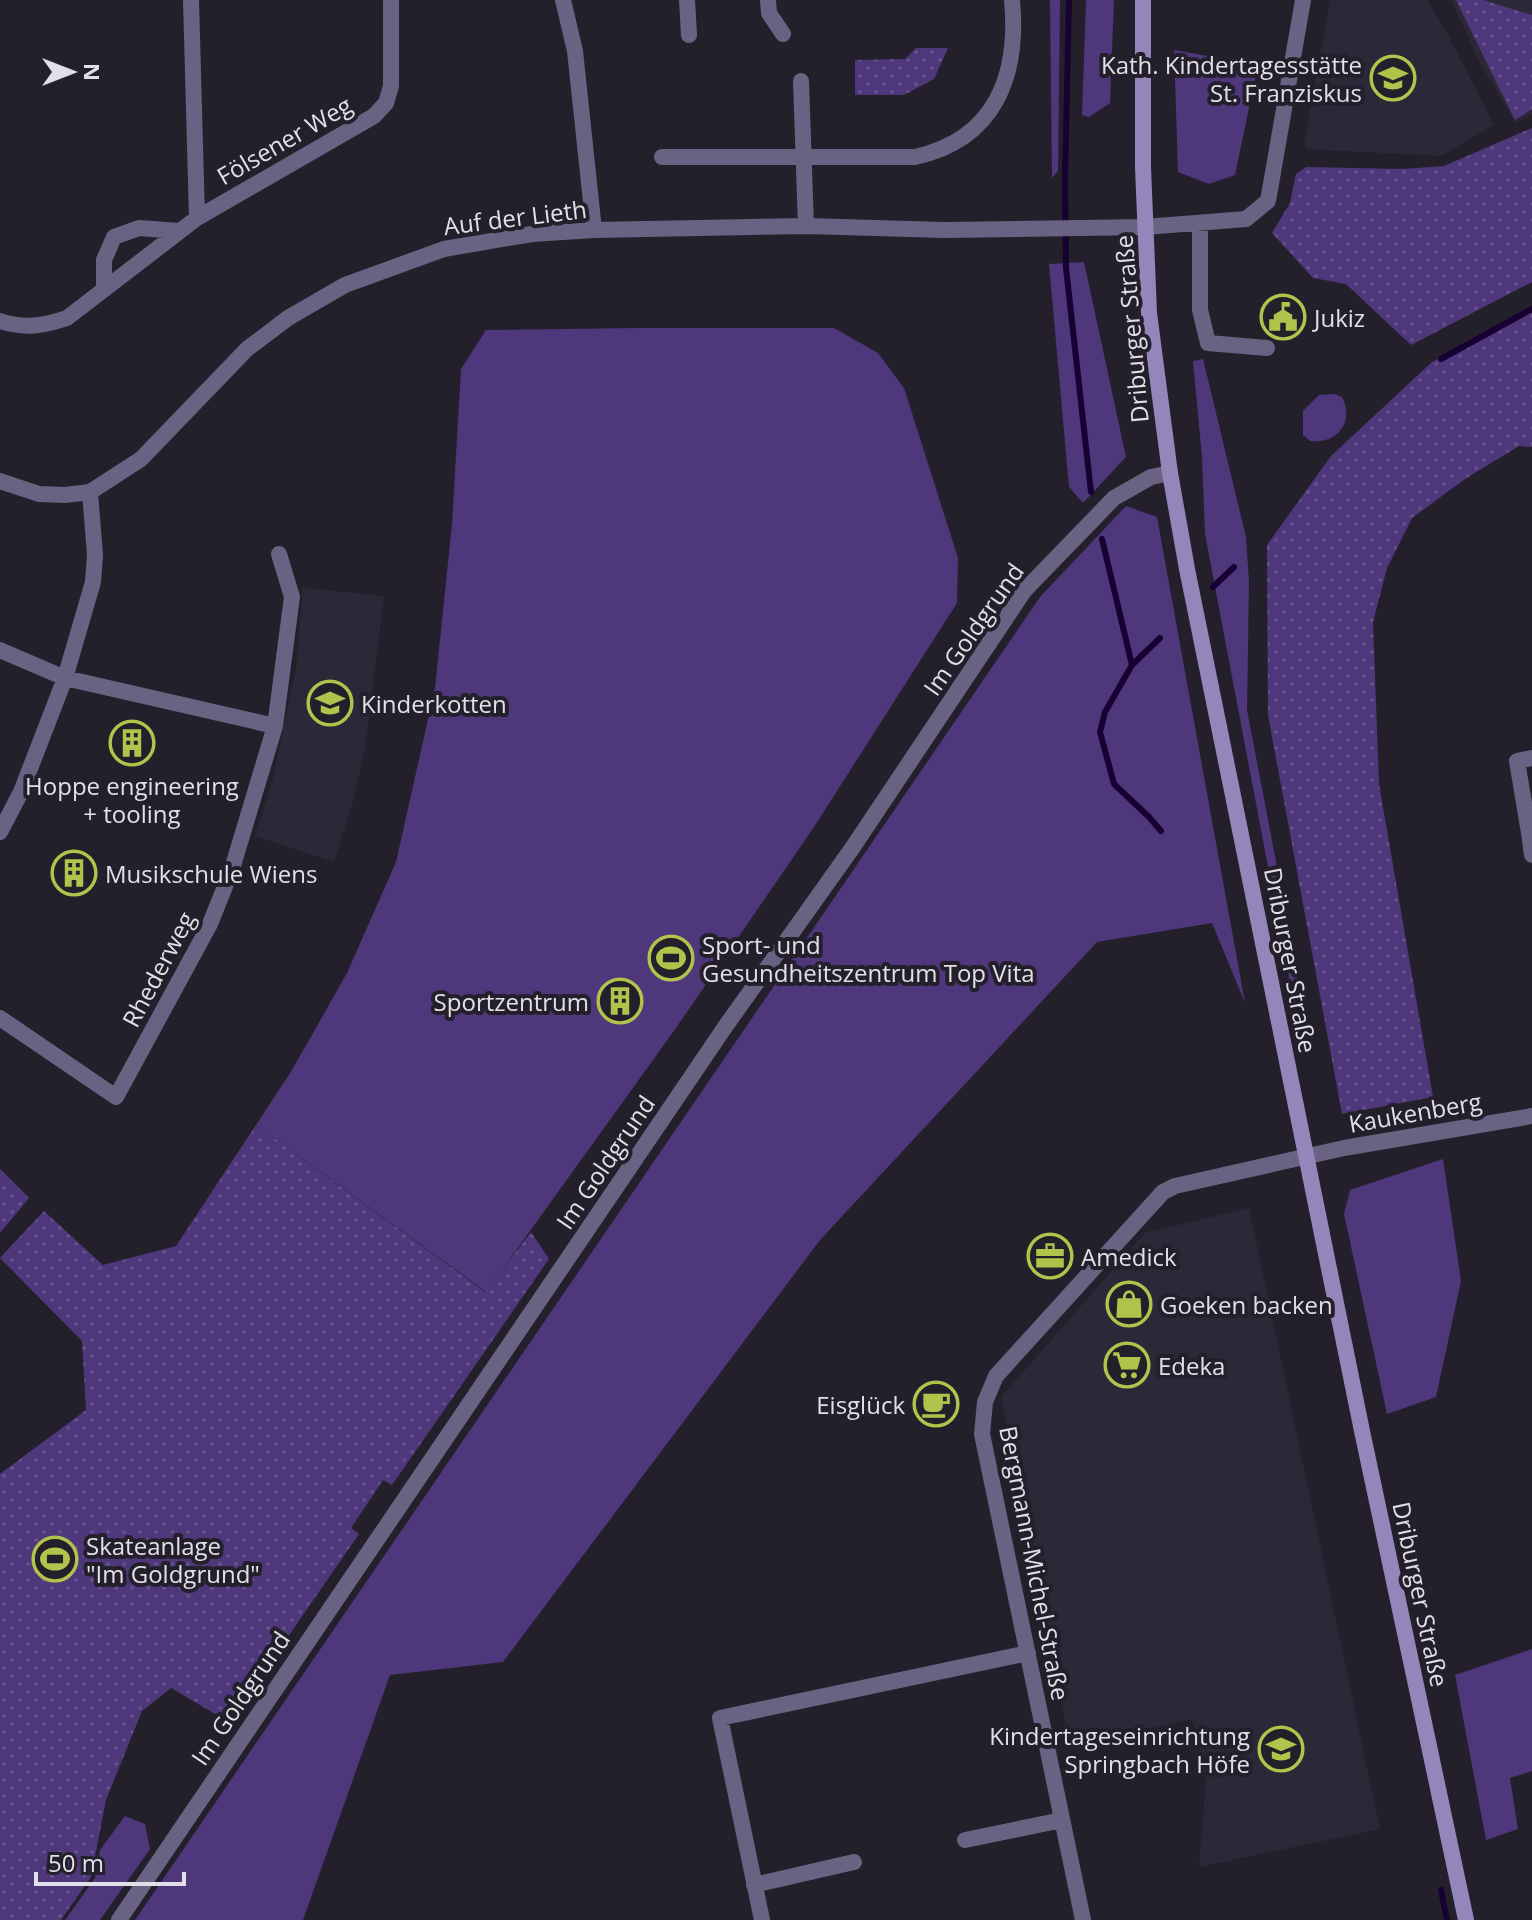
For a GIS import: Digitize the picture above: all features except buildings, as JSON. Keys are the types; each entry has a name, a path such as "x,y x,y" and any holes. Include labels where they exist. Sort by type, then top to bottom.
{"main road":[{"name":"Driburger Straße","path":"1143,0 1149,313 1170,473 1306,1157 1466,1920"}],"street":[{"name":"Fölsener Weg","path":"191,0 197,218"},
{"name":"Fölsener Weg","path":"0,321 17,327 43,326 67,318 197,218 374,116 386,103 391,86 391,0"},
{"path":"563,0 575,51 594,230"},
{"path":"687,0 689,35"},
{"path":"768,0 769,13 783,34"},
{"path":"662,157 915,157 939,152 972,131 997,102 1010,70 1014,26 1012,0"},
{"name":"Auf der Lieth","path":"90,492 141,459 247,349 288,318 345,285 444,249 532,234 594,230 806,226 1064,229 1145,227 1246,219 1268,201 1303,0"},
{"path":"801,81 806,226"},
{"path":"1200,223 1200,310 1208,343 1267,348"},
{"path":"104,288 104,260 114,237 139,228 179,231"},
{"name":"Im Goldgrund","path":"119,1920 716,1040 853,847 1024,591 1114,498 1151,477 1170,473"},
{"path":"0,481 39,494 90,492 95,555 93,582 65,678 21,792 0,832"},
{"name":"Rhederweg","path":"0,1018 116,1097 210,924 232,869 275,726 292,597 279,554"},
{"path":"0,650 65,678 275,726"},
{"path":"1532,758 1517,761 1532,855"},
{"name":"Kaukenberg","path":"1306,1157 1532,1116"},
{"name":"Bergmann-Michel-Straße","path":"1083,1920 982,1434 985,1402 996,1376 1163,1192 1175,1186 1306,1157"},
{"path":"762,1920 720,1718 1028,1653"},
{"path":"965,1840 1062,1820"},
{"path":"754,1885 854,1862"}],"shaded area":[{"path":"1050,0 1060,0 1058,171 1052,178"},
{"path":"1086,0 1114,0 1110,103 1089,117 1082,115"},
{"name":"Kath. Kindertagesstätte St. Franziskus","path":"1330,0 1427,0 1494,125 1441,156 1306,149 1304,143"},
{"path":"1451,0 1532,0 1532,114 1516,123 1480,63"},
{"path":"1456,0 1483,0 1532,15 1532,109 1515,120"},
{"path":"916,48 948,48 934,79 904,95 855,95 855,60 905,59"},
{"path":"1174,50 1258,65 1235,175 1209,184 1178,172"},
{"path":"1532,128 1532,282 1411,345 1346,284 1313,278 1272,233 1290,203 1296,174 1306,167 1402,169 1444,166"},
{"path":"1084,262 1126,457 1083,503 1069,487 1049,264"},
{"path":"1532,309 1532,447 1519,446 1465,479 1412,518 1387,568 1373,622 1379,784 1433,1097 1342,1114 1268,715 1267,545 1331,456 1432,362"},
{"path":"834,328 878,353 904,388 958,558 957,603 814,827 676,1028 486,1292 256,1125 292,1070 347,973 396,862 435,688 452,524 461,369 486,330"},
{"path":"1203,359 1246,537 1249,581 1247,710 1299,982 1290,983 1205,534 1193,361"},
{"path":"1319,395 1342,397 1345,423 1328,439 1310,441 1303,435 1303,411"},
{"path":"1126,506 1157,517 1245,1003 1212,923 1097,942 820,1240 503,1662 390,1675 303,1920 135,1920 1040,597"},
{"name":"Kinderkotten","path":"303,588 384,596 366,743 354,798 334,862 255,836 272,782 296,668"},
{"path":"256,1125 485,1292 531,1232 549,1259 392,1485 383,1480 351,1528 359,1534 229,1722 171,1688 142,1711 106,1800 91,1877 61,1920 0,1920 0,1474 86,1410 82,1341 0,1258 44,1211 103,1265 176,1246"},
{"path":"1443,1159 1461,1281 1436,1397 1387,1414 1344,1214 1350,1190"},
{"path":"0,1169 29,1198 0,1233"},
{"path":"1249,1208 1380,1829 1199,1867 1206,1781 1192,1719 1070,1747 1001,1397 1145,1233"},
{"path":"1532,1649 1532,1771 1510,1778 1518,1829 1486,1840 1455,1675"},
{"path":"125,1816 145,1824 150,1849 100,1920 65,1920 95,1878 100,1850"}],"waterway":[{"path":"1069,0 1066,268 1091,492"},
{"path":"1441,359 1532,309"},
{"path":"1102,539 1132,665"},
{"path":"1213,587 1234,567"},
{"path":"1160,638 1132,665 1105,712 1100,732 1114,784 1161,831"},
{"path":"1441,1890 1447,1920"}],"place":[{"name":"Kath. Kindertagesstätte St. Franziskus","path":"1393,78"},
{"name":"Jukiz","path":"1283,317"},
{"name":"Kinderkotten","path":"330,703"},
{"name":"Hoppe engineering + tooling","path":"132,743"},
{"name":"Musikschule Wiens","path":"74,873"},
{"name":"Sport- und Gesundheitszentrum Top Vita","path":"671,958"},
{"name":"Sportzentrum","path":"620,1001"},
{"name":"Amedick","path":"1050,1256"},
{"name":"Goeken backen","path":"1129,1304"},
{"name":"Edeka","path":"1127,1365"},
{"name":"Eisglück","path":"936,1404"},
{"name":"Skateanlage \"Im Goldgrund\"","path":"55,1559"},
{"name":"Kindertageseinrichtung Springbach Höfe","path":"1281,1749"}]}
